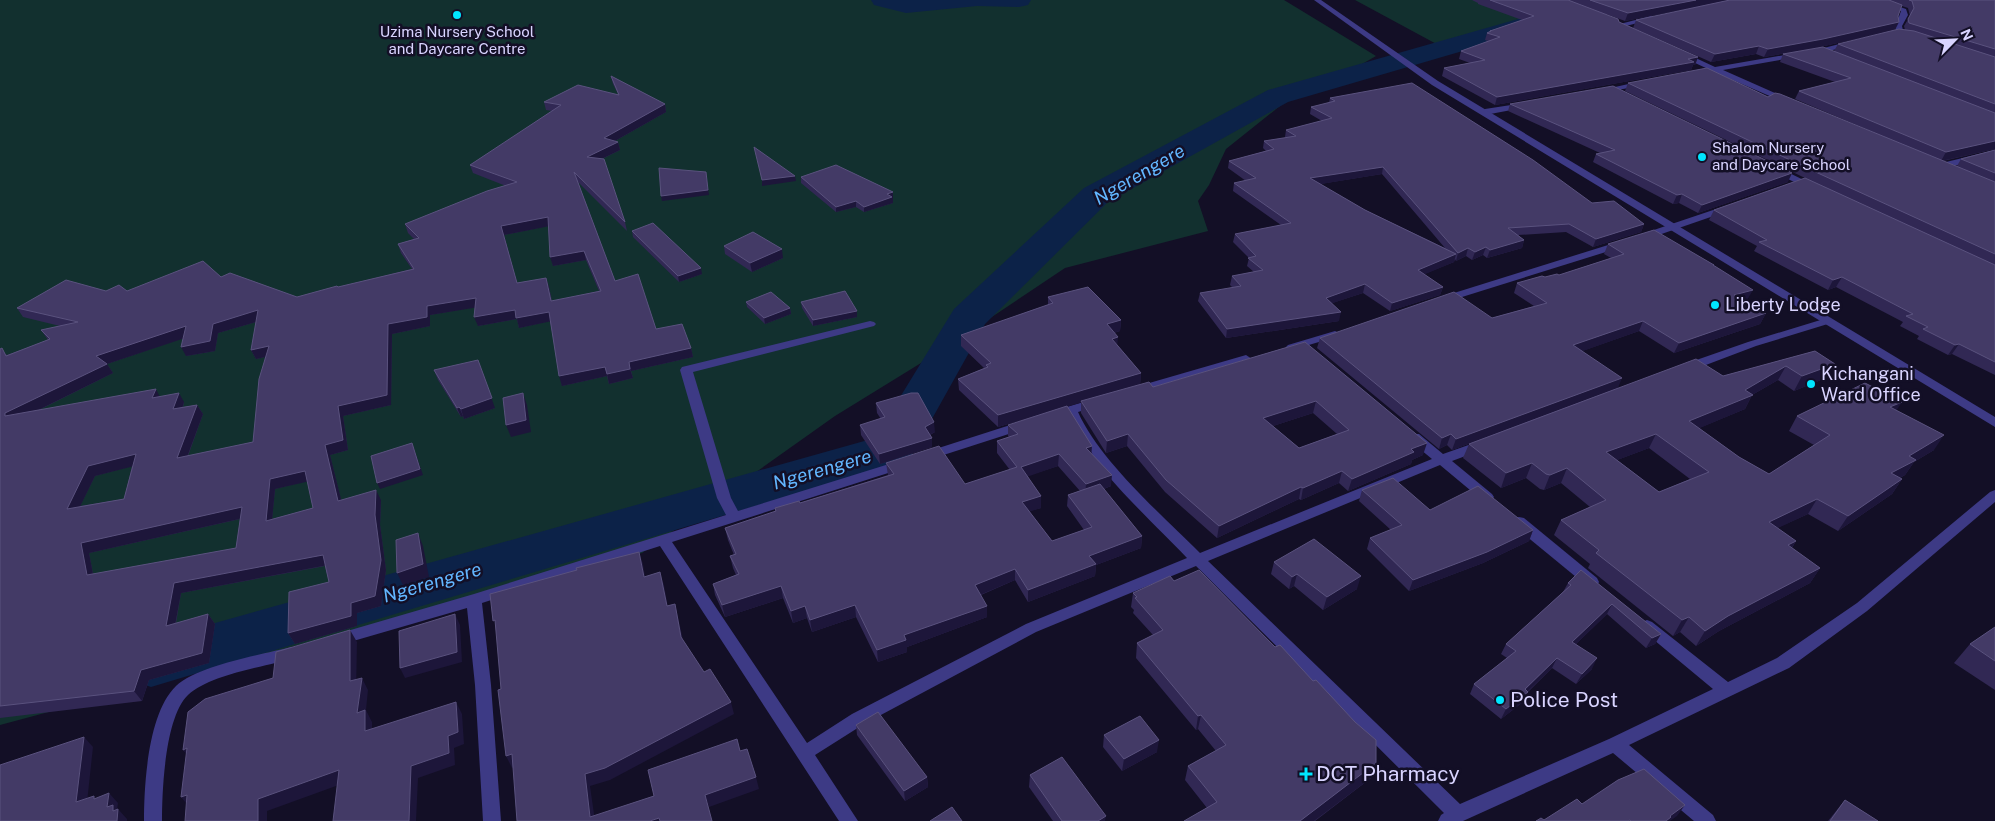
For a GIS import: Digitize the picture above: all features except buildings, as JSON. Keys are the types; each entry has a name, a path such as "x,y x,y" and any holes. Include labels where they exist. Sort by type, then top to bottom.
{"street":[{"path":"1317,0 1435,83 1995,424"},
{"path":"1872,0 1904,10 1904,15 1898,27 1901,34"},
{"path":"1635,34 1620,27 1619,23 1661,16"},
{"path":"1694,73 1820,51 1858,42"},
{"path":"1671,50 1798,106"},
{"path":"1820,51 1838,58"},
{"path":"1591,92 1648,82"},
{"path":"1611,89 1628,97"},
{"path":"1485,112 1533,103"},
{"path":"1959,173 1937,164 1995,153"},
{"path":"1766,165 1797,184 1819,191"},
{"path":"1431,303 1738,205"},
{"path":"1677,372 1752,344 1827,320"},
{"path":"734,518 724,498 686,370 870,324"},
{"path":"1284,349 1348,330"},
{"path":"1302,344 1317,356"},
{"path":"1126,394 1256,357"},
{"path":"321,644 474,600 664,541 1108,399"},
{"path":"1071,410 1080,431 1110,469 1453,818 1615,744 1783,663 1862,607 1995,495"},
{"path":"1405,429 1605,592"},
{"path":"803,754 858,719 1031,628 1441,460 1497,439"},
{"path":"664,541 849,821"},
{"path":"474,600 483,685 492,821"},
{"path":"1635,616 1727,690"},
{"path":"153,821 152,792 166,715 181,691 206,678 302,650"},
{"path":"1615,744 1707,821"}],"green space":[{"path":"0,0 1284,0 1376,56 1357,67 1300,90 1226,149 1209,185 1198,201 1208,231 1065,268 947,347 835,416 642,553 0,725"},
{"path":"1355,0 1602,0 1526,19 1442,47"}],"waterway":[{"path":"883,0 906,6 973,0"},
{"path":"981,0 1019,0"},
{"name":"Ngerengere","path":"151,664 892,449 968,318 1096,195 1278,96 1573,11 1599,0"}],"place":[{"name":"Uzima Nursery School and Daycare Centre","path":"457,15"},
{"name":"Shalom Nursery and Daycare School","path":"1702,157"},
{"name":"Liberty Lodge","path":"1715,305"},
{"name":"Kichangani Ward Office","path":"1811,384"},
{"name":"Police Post","path":"1500,700"},
{"name":"DCT Pharmacy","path":"1306,774"}]}
